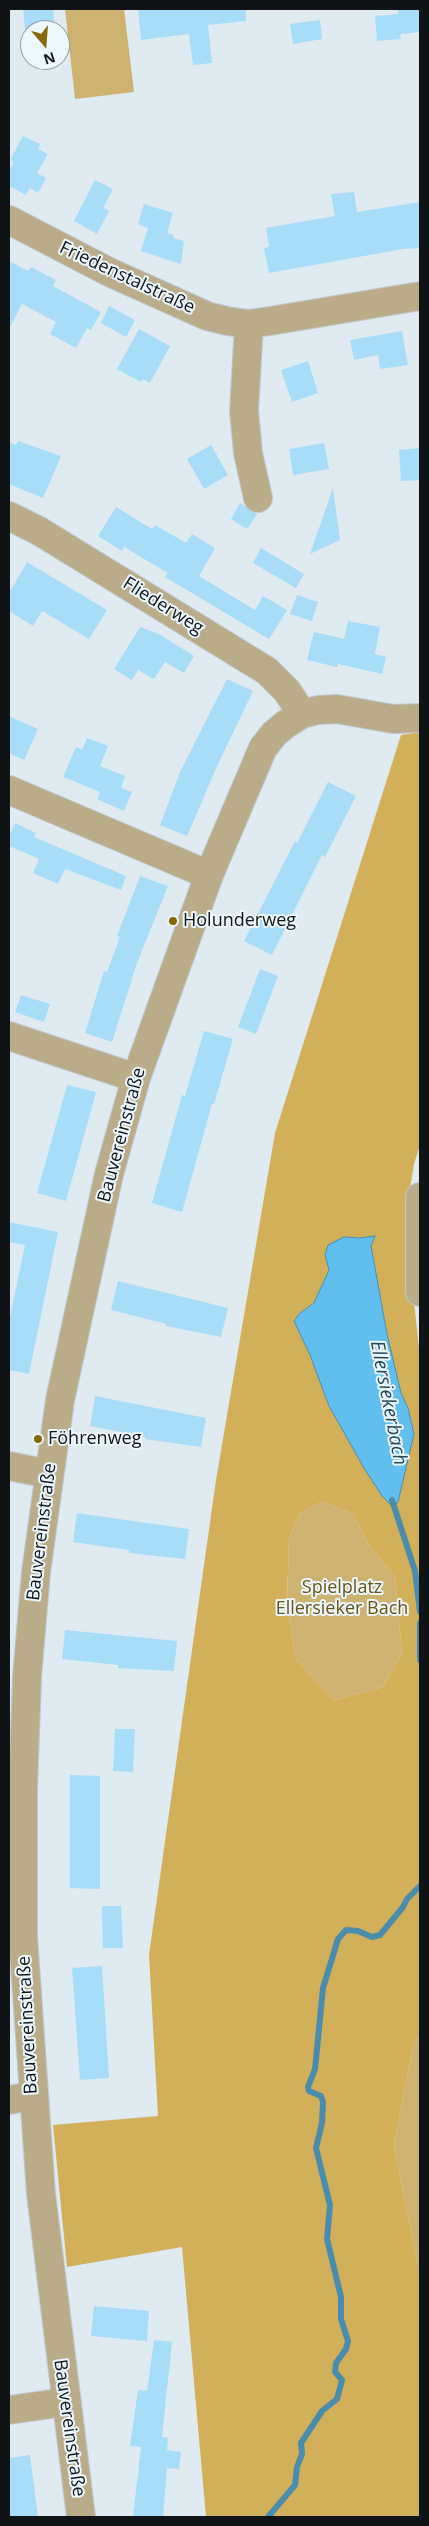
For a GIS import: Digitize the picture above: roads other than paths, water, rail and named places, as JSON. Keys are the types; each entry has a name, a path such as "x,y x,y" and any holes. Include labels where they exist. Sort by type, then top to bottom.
{"street":[{"name":"Friedenstalstraße","path":"9,220 108,272 207,316 249,324 420,296"},
{"path":"249,324 244,411 248,453 258,498"},
{"name":"Fliederweg","path":"9,516 39,531 268,671 287,691 302,714"},
{"name":"Bauvereinstraße","path":"81,2517 40,2194 20,2098 24,1770 28,1667 36,1572 60,1400 109,1174 136,1078 209,875 263,748 274,734 302,714 318,710 337,709 393,720 420,718"},
{"path":"9,790 209,875"},
{"path":"9,1036 136,1078"},
{"path":"420,1198 420,1292"},
{"path":"9,1466 49,1474"},
{"path":"9,2410 65,2402"}],"water":[{"path":"375,1236 371,1246 387,1334 401,1393 408,1408 414,1434 398,1502 393,1507 382,1496 364,1468 329,1406 310,1355 294,1321 300,1313 314,1303 329,1270 325,1255 328,1245 344,1237 360,1238"}],"waterway":[{"name":"Ellersiekerbach","path":"392,1500 415,1571 420,1612"},
{"name":"Ellersiekerbach","path":"420,1623 420,1660"},
{"name":"Ellersiekerbach","path":"268,2517 295,2485 297,2467 302,2454 301,2443 322,2411 337,2399 342,2380 335,2372 336,2363 346,2349 348,2341 341,2319 341,2297 327,2239 330,2205 316,2148 322,2123 323,2102 321,2096 309,2091 308,2087 315,2069 323,1988 338,1939 346,1930 358,1931 372,1937 380,1935 403,1907 407,1899 420,1886"}],"place":[{"name":"Holunderweg","path":"173,921"},
{"name":"Föhrenweg","path":"38,1439"}],"park label":[{"name":"Spielplatz Ellersieker Bach","path":"342,1598"}]}
